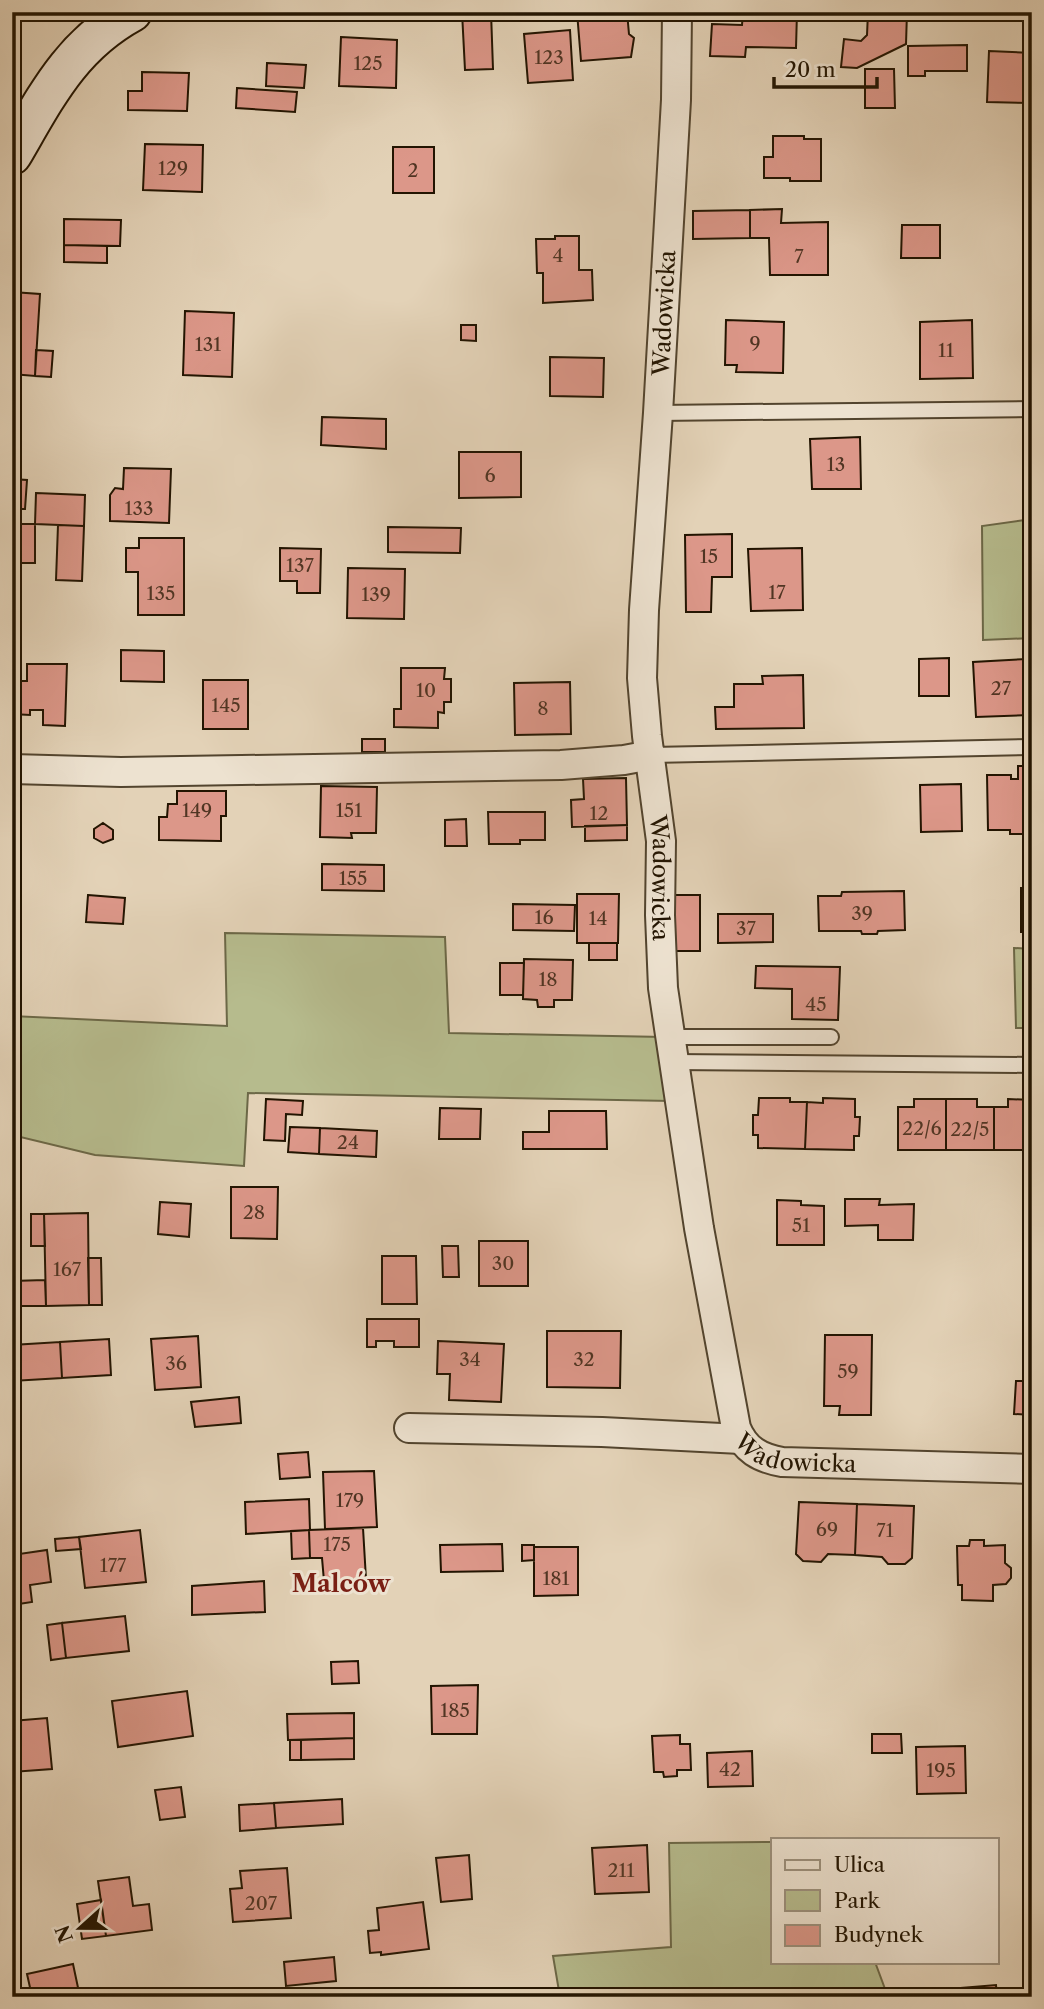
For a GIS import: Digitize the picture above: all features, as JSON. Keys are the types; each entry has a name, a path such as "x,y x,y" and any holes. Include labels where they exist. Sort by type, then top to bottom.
{"street":[{"name":"Wadowicka","path":"677,12 677,100 659,414 642,643 645,714 661,841 661,960 672,1050 711,1301 732,1412 741,1439 753,1452 763,1458 782,1462 1032,1469"},
{"path":"12,155 42,103 80,50 130,13"},
{"path":"12,769 121,772 547,765 624,760 651,755"},
{"path":"409,1428 602,1432 741,1439"}],"lane":[{"path":"659,414 1032,410"},
{"path":"651,755 1032,747"},
{"path":"672,1050 831,1037"},
{"path":"672,1050 1032,1065"}],"green space":[{"path":"1032,519 1032,638 983,640 982,526"},
{"path":"225,933 445,937 449,1033 664,1037 671,1101 248,1093 244,1166 95,1155 12,1135 12,1016 227,1026"},
{"path":"1014,948 1032,949 1032,1028 1016,1028"},
{"path":"771,1842 771,1964 876,1964 888,1997 560,1997 553,1956 671,1947 669,1843"}],"building":[{"path":"462,12 491,12 493,69 465,70"},
{"path":"577,12 627,12 629,34 634,38 631,57 581,61"},
{"path":"743,12 797,12 796,48 746,47 745,57 710,56 712,24 742,25"},
{"path":"868,12 907,12 906,44 857,68 841,67 844,39 861,41 867,35"},
{"path":"570,30 573,80 528,83 524,34"},
{"path":"341,37 397,40 396,88 339,86"},
{"path":"967,45 967,71 925,71 925,76 908,76 908,46"},
{"path":"989,51 1032,53 1032,103 987,102"},
{"path":"267,63 306,65 304,88 266,86"},
{"path":"865,69 894,69 895,108 865,108"},
{"path":"142,72 189,73 187,111 128,110 128,91 142,91"},
{"path":"237,88 297,92 295,112 236,108"},
{"path":"773,136 821,139 821,181 764,178 764,157 773,157"},
{"path":"145,144 203,145 202,192 143,190"},
{"path":"393,147 434,147 434,193 393,193"},
{"path":"782,209 781,223 828,222 828,275 770,275 769,238 750,238 750,210"},
{"path":"750,210 750,238 693,239 693,211"},
{"path":"64,219 121,220 120,246 64,245"},
{"path":"902,225 940,225 940,258 901,258"},
{"path":"555,236 579,236 579,270 592,270 593,300 543,303 543,273 537,273 536,239 555,239"},
{"path":"64,245 107,246 107,263 64,262"},
{"path":"12,292 40,294 35,376 12,374"},
{"path":"185,311 234,313 232,377 183,375"},
{"path":"726,320 784,322 783,373 736,372 737,365 725,365"},
{"path":"972,320 973,378 920,379 920,322"},
{"path":"461,325 476,325 476,341 461,340"},
{"path":"1023,325 1032,325 1032,369 1023,369"},
{"path":"36,350 53,351 51,377 35,376"},
{"path":"550,357 604,358 603,397 550,396"},
{"path":"322,417 386,419 386,449 321,445"},
{"path":"860,437 861,489 812,489 810,439"},
{"path":"459,452 521,452 521,497 459,498"},
{"path":"124,468 171,469 169,523 110,521 110,495 115,488 123,489"},
{"path":"12,479 27,480 25,509 12,509"},
{"path":"36,493 85,495 84,526 35,524"},
{"path":"13,524 35,524 35,563 13,563"},
{"path":"58,525 84,526 82,581 56,580"},
{"path":"388,527 461,528 460,553 388,552"},
{"path":"732,534 732,577 712,577 711,612 686,612 685,535"},
{"path":"139,538 184,538 184,615 138,615 138,572 126,572 126,548 139,548"},
{"path":"280,548 321,549 320,593 297,593 297,581 280,581"},
{"path":"802,548 803,610 751,611 748,549"},
{"path":"348,568 405,569 404,619 347,618"},
{"path":"121,650 164,651 164,682 121,681"},
{"path":"949,658 949,696 919,696 919,659"},
{"path":"1027,659 1030,715 976,717 973,662"},
{"path":"27,664 67,664 65,726 43,725 43,710 30,710 30,715 12,714 12,681 27,681"},
{"path":"401,668 445,668 444,679 451,679 451,702 444,702 444,713 438,712 438,728 394,727 394,709 401,709"},
{"path":"803,675 804,728 716,729 715,707 734,707 734,684 763,684 762,676"},
{"path":"203,680 248,680 248,729 203,729"},
{"path":"570,682 571,734 515,735 514,683"},
{"path":"362,739 385,739 385,752 362,752"},
{"path":"1018,766 1031,766 1032,834 988,830 987,775 1011,775 1011,779 1018,779"},
{"path":"626,778 627,825 572,827 571,800 584,799 583,779"},
{"path":"961,784 962,831 921,832 920,785"},
{"path":"321,786 377,787 376,833 351,833 352,838 320,837"},
{"path":"177,791 226,791 226,816 221,816 221,841 159,840 159,817 167,817 168,804 177,804"},
{"path":"488,812 545,812 545,840 520,840 520,844 489,844"},
{"path":"466,819 467,846 445,846 445,820"},
{"path":"103,823 113,830 113,839 103,843 94,838 94,829"},
{"path":"627,825 627,840 585,841 585,826"},
{"path":"322,864 384,865 384,891 322,890"},
{"path":"1021,888 1032,888 1032,932 1021,932"},
{"path":"904,891 905,930 878,931 877,934 862,934 861,931 819,931 818,896 841,896 842,892"},
{"path":"577,894 619,894 618,943 577,943"},
{"path":"88,895 125,898 123,924 86,922"},
{"path":"669,895 700,895 700,951 669,951"},
{"path":"513,904 575,905 574,931 513,930"},
{"path":"718,914 773,914 773,942 718,943"},
{"path":"589,943 617,943 617,960 589,960"},
{"path":"524,959 573,960 572,1000 554,1000 554,1007 538,1007 537,1000 523,999"},
{"path":"500,963 524,963 523,995 500,995"},
{"path":"756,966 840,967 838,1020 792,1019 792,989 755,988"},
{"path":"759,1098 790,1098 790,1102 807,1102 805,1149 758,1148 758,1135 753,1135 753,1115 758,1115"},
{"path":"823,1098 855,1099 855,1117 860,1117 859,1136 854,1136 854,1150 805,1149 807,1102 823,1103"},
{"path":"266,1099 303,1101 302,1115 286,1114 285,1141 264,1140"},
{"path":"914,1099 946,1099 946,1150 898,1150 898,1107 914,1107"},
{"path":"946,1099 977,1099 977,1107 994,1107 994,1150 946,1150"},
{"path":"1008,1099 1032,1100 1032,1150 994,1150 994,1107 1008,1107"},
{"path":"440,1108 481,1109 480,1139 439,1139"},
{"path":"549,1111 606,1111 607,1149 523,1149 523,1132 549,1132"},
{"path":"290,1127 320,1128 319,1154 288,1152"},
{"path":"320,1128 377,1131 376,1157 319,1154"},
{"path":"231,1187 278,1187 277,1239 231,1238"},
{"path":"845,1199 880,1199 879,1205 914,1204 913,1240 878,1240 878,1225 845,1226"},
{"path":"777,1200 824,1206 824,1245 777,1245"},
{"path":"160,1202 191,1204 189,1237 158,1234"},
{"path":"88,1213 89,1305 46,1306 44,1214"},
{"path":"31,1214 44,1214 45,1246 31,1246"},
{"path":"479,1241 528,1241 528,1286 479,1286"},
{"path":"442,1246 458,1246 459,1277 443,1277"},
{"path":"382,1256 416,1256 417,1304 382,1304"},
{"path":"88,1258 101,1258 102,1305 89,1305"},
{"path":"45,1280 46,1306 13,1306 12,1281"},
{"path":"367,1319 419,1319 419,1347 394,1347 394,1341 376,1341 376,1347 367,1347"},
{"path":"547,1331 621,1331 620,1388 547,1387"},
{"path":"825,1335 872,1335 871,1415 839,1415 840,1406 824,1406"},
{"path":"198,1336 201,1387 155,1390 151,1339"},
{"path":"109,1339 111,1375 62,1378 60,1342"},
{"path":"438,1341 504,1344 501,1402 449,1400 450,1374 437,1374"},
{"path":"60,1342 62,1378 12,1381 12,1345"},
{"path":"1016,1381 1032,1381 1032,1415 1014,1414"},
{"path":"239,1397 241,1423 195,1427 191,1402"},
{"path":"308,1452 310,1477 280,1479 278,1454"},
{"path":"374,1471 377,1527 325,1529 323,1472"},
{"path":"309,1499 310,1530 246,1534 245,1502"},
{"path":"799,1502 857,1504 855,1555 828,1554 821,1562 803,1561 796,1554"},
{"path":"857,1504 914,1506 912,1558 905,1564 888,1564 882,1557 855,1555"},
{"path":"363,1528 366,1579 324,1581 322,1558 310,1558 309,1530"},
{"path":"140,1530 146,1582 85,1588 79,1537"},
{"path":"309,1530 310,1558 292,1559 291,1531"},
{"path":"79,1537 81,1549 56,1551 55,1539"},
{"path":"970,1540 984,1540 984,1546 1005,1545 1005,1563 1011,1568 1011,1578 1006,1584 993,1585 993,1601 962,1600 962,1585 958,1585 957,1546 969,1546"},
{"path":"502,1544 503,1571 441,1572 440,1545"},
{"path":"522,1545 534,1545 534,1560 522,1561"},
{"path":"534,1547 578,1547 578,1595 534,1596"},
{"path":"47,1550 51,1582 30,1585 32,1602 12,1605 12,1555"},
{"path":"264,1581 265,1612 192,1615 192,1586"},
{"path":"125,1616 129,1651 66,1658 62,1623"},
{"path":"62,1623 66,1658 51,1660 47,1625"},
{"path":"358,1661 359,1683 332,1684 331,1662"},
{"path":"478,1685 477,1734 432,1734 431,1686"},
{"path":"187,1691 193,1736 118,1747 112,1701"},
{"path":"354,1713 354,1738 288,1740 287,1714"},
{"path":"47,1718 52,1769 12,1772 12,1721"},
{"path":"872,1734 901,1734 902,1753 872,1753"},
{"path":"680,1735 680,1744 690,1744 691,1770 677,1770 677,1776 664,1777 663,1772 654,1772 652,1736"},
{"path":"354,1738 354,1759 301,1760 301,1740"},
{"path":"290,1740 301,1740 301,1760 290,1760"},
{"path":"965,1746 966,1793 917,1794 916,1747"},
{"path":"752,1751 753,1786 708,1787 707,1753"},
{"path":"181,1787 185,1817 160,1820 155,1790"},
{"path":"342,1799 343,1824 276,1828 274,1803"},
{"path":"274,1803 276,1828 240,1831 239,1805"},
{"path":"647,1845 649,1892 595,1894 592,1848"},
{"path":"469,1855 472,1899 441,1902 436,1858"},
{"path":"287,1868 291,1918 233,1922 230,1889 242,1888 240,1871"},
{"path":"129,1877 133,1906 149,1904 152,1930 106,1936 98,1881"},
{"path":"101,1900 106,1936 82,1939 77,1904"},
{"path":"423,1902 429,1949 381,1955 381,1952 370,1953 368,1931 379,1930 377,1908"},
{"path":"334,1957 336,1981 286,1986 284,1962"},
{"path":"73,1964 80,1997 18,1997 17,1995 31,1992 27,1974"},
{"path":"996,1985 997,1997 949,1997 949,1989"}],"district":[{"name":"Malców","path":"341,1583"}]}
